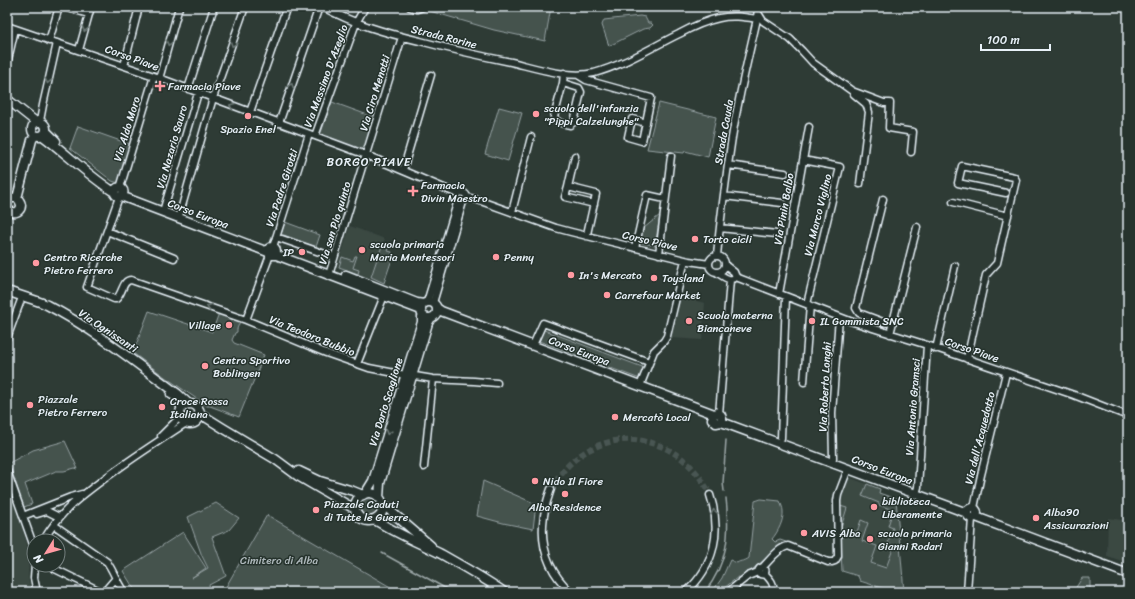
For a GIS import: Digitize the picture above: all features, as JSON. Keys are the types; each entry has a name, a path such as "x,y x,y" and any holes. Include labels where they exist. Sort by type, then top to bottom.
{"main road":[{"path":"7,99 36,123"},
{"path":"7,103 36,123 43,122 46,126 41,134 32,140 10,199 21,202 20,208 16,212 9,211 7,220"},
{"path":"36,123 32,131 41,134"},
{"name":"Corso Europa","path":"41,134 87,173 119,192 272,251 416,303 718,417 781,438 917,492"},
{"name":"Corso Europa","path":"119,192 180,213 272,251"},
{"name":"Corso Europa","path":"330,272 384,296 441,311 640,386 848,468 1128,570"},
{"name":"Via Ognissanti","path":"7,291 48,306 98,335 178,394 186,406"},
{"name":"Via Ognissanti","path":"7,295 34,303 54,312 88,333 176,397 186,406"},
{"name":"Via Dario Scaglione","path":"379,498 380,483 422,322 429,309"},
{"name":"Via Dario Scaglione","path":"364,495 373,481 409,375"},
{"path":"186,406 195,406 199,410 199,416 193,424 183,420 180,411 186,406"},
{"path":"199,416 223,428 298,476 355,509 360,518 363,520 376,520 442,555 488,581 504,592"},
{"path":"274,460 320,481 364,495 372,494 379,498 383,506 381,514 376,520"},
{"path":"355,509 357,501 364,495"},
{"path":"383,506 442,555"},
{"name":"Corso Europa","path":"973,513 1128,574"}],"street":[{"path":"49,41 59,7"},
{"path":"64,7 89,14"},
{"path":"79,50 91,7"},
{"path":"124,66 139,7"},
{"name":"Via Aldo Moro","path":"127,280 119,297 116,299 87,287 107,231 179,7"},
{"path":"188,89 214,7"},
{"path":"180,213 213,98 246,7"},
{"path":"278,123 319,7"},
{"name":"Strada Rorine","path":"324,7 356,23 402,37 558,73 578,75 611,68 698,24 724,17 758,13"},
{"name":"Via Massimo D'Azeglio","path":"311,135 356,23 365,7"},
{"path":"410,7 417,9 423,7"},
{"path":"250,112 285,12"},
{"path":"758,13 763,21 790,39 813,63 852,91 866,104 869,112 860,184"},
{"name":"Strada Cauda","path":"717,256 728,165 740,95 758,13"},
{"path":"724,17 725,25"},
{"name":"Corso Piave","path":"7,26 124,66 366,155 403,170 462,198 475,199 556,228 659,254 709,264"},
{"path":"7,64 15,29"},
{"name":"Via Ciro Menotti","path":"366,155 402,37"},
{"path":"36,123 43,105 58,44"},
{"path":"563,83 579,88 581,92 574,122 570,125 557,121 554,116 563,83 564,73"},
{"path":"403,170 431,75"},
{"path":"578,75 586,80 651,98 646,123"},
{"path":"852,91 890,103 889,128 914,132 911,152"},
{"name":"Via Nazario Sauro","path":"164,208 198,93"},
{"name":"Via Pinin Balbo","path":"779,294 809,127"},
{"name":"Via Padre Girotti","path":"246,320 272,251 311,135"},
{"path":"512,212 531,137"},
{"name":"Via san Pio quinto","path":"330,272 366,155"},
{"path":"575,156 565,197 594,204"},
{"path":"659,254 671,156"},
{"name":"Via Marco Viglino","path":"803,160 840,167 808,304"},
{"path":"728,165 785,173"},
{"path":"967,359 986,275 997,263 1016,180 1014,177 962,166 958,183 1006,193"},
{"path":"568,187 596,194 586,236"},
{"path":"635,248 647,196 665,200"},
{"path":"724,196 782,203"},
{"name":"Via Dario Scaglione","path":"429,309 462,198"},
{"path":"883,199 856,308 859,313 883,322 893,323"},
{"path":"953,202 1008,216"},
{"path":"890,334 917,227"},
{"path":"720,228 777,234"},
{"path":"107,231 174,258"},
{"path":"276,237 334,257"},
{"path":"717,256 723,259 725,265 722,270 716,272 711,270 709,264 712,258 717,256"},
{"path":"640,386 654,351 668,336 685,260"},
{"name":"Corso Piave","path":"725,265 734,272 733,278"},
{"path":"936,349 955,266"},
{"name":"Corso Piave","path":"716,272 733,278 744,279 839,317 1074,395 1128,416"},
{"path":"718,417 733,278"},
{"name":"Via Teodoro Bubbio","path":"127,280 131,280 246,320 357,364 434,379 497,383"},
{"path":"357,364 384,296"},
{"path":"781,438 786,297"},
{"path":"7,338 21,300"},
{"path":"804,382 808,304"},
{"name":"Via Roberto Longhi","path":"833,458 832,413 839,317"},
{"name":"Corso Europa","path":"534,343 544,323 650,362"},
{"name":"Via Antonio Gramsci","path":"917,492 927,345"},
{"name":"Via dell'Acquedotto","path":"967,592 974,506 1006,373"},
{"path":"424,467 434,379"},
{"path":"48,533 59,517 84,494 153,444 183,420"},
{"path":"728,592 750,574 762,571 783,547 788,546 828,562 835,561 838,556 837,501 848,468"},
{"path":"7,470 29,533"},
{"path":"551,489 544,511 542,526 544,545 552,568 571,592"},
{"path":"24,518 52,504 84,494"},
{"path":"686,592 707,566 714,548 716,517 710,495"},
{"path":"52,504 65,511"},
{"path":"24,518 47,511 59,517"},
{"path":"54,525 107,562 124,592"},
{"path":"762,571 772,582 774,586 773,592"},
{"path":"34,573 37,592"},
{"path":"63,573 103,592 116,578"}],"shaded area":[{"name":"scuola primaria Maria Montessori","path":"350,226 385,239 379,254 381,257 377,259 371,277 367,279 337,268"},
{"name":"Scuola materna Biancaneve","path":"679,297 705,303 702,340 671,338"},
{"name":"scuola primaria Gianni Rodari","path":"848,477 880,489 879,493 896,499 904,592 895,592 860,581 858,576 842,571 838,503"},
{"path":"7,485 26,541 26,573 28,573 31,592 7,592"},
{"path":"1108,518 1128,521 1128,563 1107,556"}],"green space":[{"path":"416,7 551,7 545,41 494,30"},
{"path":"640,16 645,17 648,23 653,25 650,28 643,29 609,46 602,25 604,20"},
{"path":"332,102 376,118 365,152 320,135"},
{"path":"659,103 716,117 708,157 685,151 684,153 647,149"},
{"path":"499,107 522,113 508,161 485,154"},
{"path":"78,126 132,145 119,183 112,181 70,148"},
{"path":"660,215 655,246 639,242 641,231"},
{"path":"285,222 320,235 316,247 281,234"},
{"path":"382,246 389,249 388,251 392,252 392,259 384,283 371,277 377,259 381,257 379,254"},
{"path":"355,256 357,256 353,268 359,270 358,274 339,267 342,257 353,261"},
{"name":"Centro Sportivo Boblingen","path":"149,311 212,332 219,313 240,321 237,332 232,340 234,343 264,355 239,417 207,406 133,353"},
{"path":"544,330 645,368 640,379 539,341"},
{"path":"65,441 78,469 75,468 64,471 56,471 25,484 32,504 24,507 9,463 33,450"},
{"path":"483,481 536,504 533,529 477,516"},
{"path":"867,484 880,489 879,493 896,499 904,592 895,592 860,581 858,576 842,571 840,506 847,508 841,527 842,529 857,532 861,520 868,523 862,541 877,546 871,563 886,568 894,546 888,543 893,528 888,526 893,510 879,505 879,503 862,496"},
{"path":"365,497 373,497 379,503 379,511 373,517 365,517 359,511 359,503"},
{"path":"761,499 780,501 783,510 783,518 772,539 775,542 780,540 786,542 742,578 738,577 719,592 712,592 722,578 730,560 737,563 749,558 755,501"},
{"path":"216,503 239,518 229,530 212,537 226,576 209,585 211,592 136,592 123,571 183,532 206,568 191,578 208,568 202,556 188,517"},
{"name":"Cimitero di Alba","path":"267,515 399,592 223,592"},
{"path":"1082,578 1090,578 1090,592 1073,592"}],"waterway":[{"path":"724,491 723,483 726,440"},
{"path":"705,592 719,570 726,548 728,524 726,498"},
{"path":"382,553 452,592"}],"tunnel":[{"path":"551,489 567,467 587,451 609,442 632,440 655,444 677,455 695,472 710,495"}],"place":[{"name":"Farmacia Piave","path":"160,86"},
{"name":"scuola dell'infanzia \"Pippi Calzelunghe\"","path":"536,114"},
{"name":"Spazio Enel","path":"248,116"},
{"name":"Farmacia Divin Maestro","path":"413,191"},
{"name":"Torto cicli","path":"695,239"},
{"name":"scuola primaria Maria Montessori","path":"362,250"},
{"name":"IP","path":"302,252"},
{"name":"Penny","path":"496,257"},
{"name":"Centro Ricerche Pietro Ferrero","path":"36,263"},
{"name":"In's Mercato","path":"571,275"},
{"name":"Toysland","path":"654,278"},
{"name":"Carrefour Market","path":"607,295"},
{"name":"Scuola materna Biancaneve","path":"689,321"},
{"name":"IL Gommista SNC","path":"812,321"},
{"name":"Village","path":"229,325"},
{"name":"Centro Sportivo Boblingen","path":"205,366"},
{"name":"Piazzale Pietro Ferrero","path":"30,405"},
{"name":"Croce Rossa Italiana","path":"162,407"},
{"name":"Mercatò Local","path":"615,417"},
{"name":"Nido Il Fiore","path":"535,481"},
{"name":"Alba Residence","path":"565,494"},
{"name":"biblioteca Liberamente","path":"874,507"},
{"name":"Piazzale Caduti di Tutte le Guerre","path":"316,510"},
{"name":"Alba90 Assicurazioni","path":"1036,518"},
{"name":"AVIS Alba","path":"804,533"},
{"name":"scuola primaria Gianni Rodari","path":"870,539"}],"district":[{"name":"BORGO PIAVE","path":"369,162"}]}
